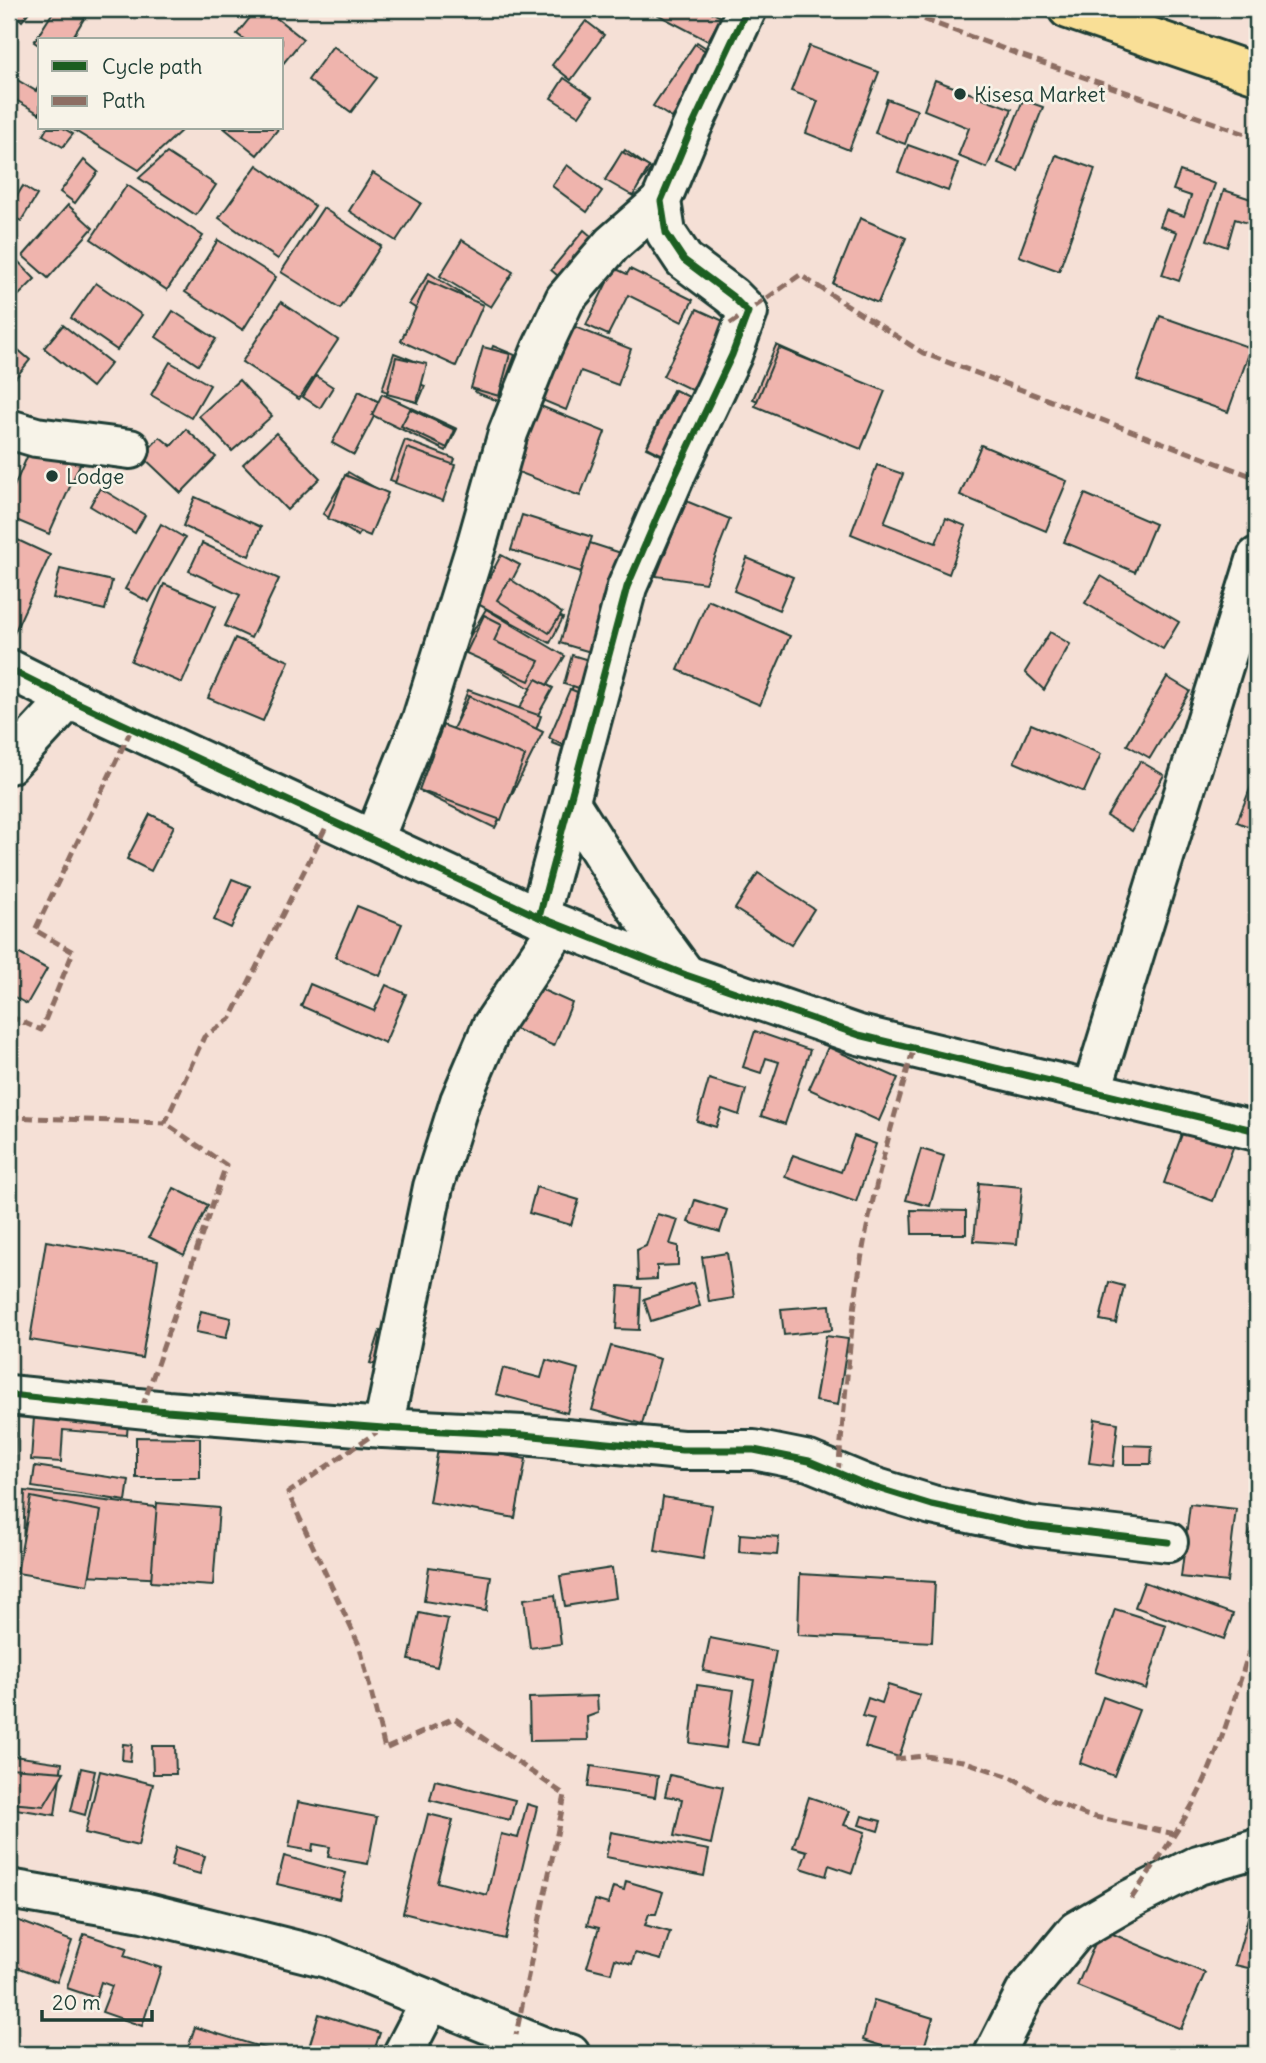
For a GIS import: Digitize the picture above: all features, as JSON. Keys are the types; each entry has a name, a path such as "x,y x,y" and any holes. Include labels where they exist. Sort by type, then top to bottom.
{"highway":[{"path":"1068,9 1144,22 1257,74"}],"street":[{"path":"374,839 422,719 508,433 542,348 565,299 612,244 661,201 747,9"},
{"path":"383,1428 433,1187 460,1101 492,1026 549,922 570,803 627,587 732,355 748,312 732,296 684,260 666,233 661,201"},
{"path":"9,429 36,437 130,449"},
{"path":"1092,1090 1257,557"},
{"path":"9,669 549,922 686,975 859,1034 1257,1131"},
{"path":"9,764 69,699"},
{"path":"570,803 636,907 686,975"},
{"path":"9,1395 383,1428 523,1435 682,1450 754,1450 809,1461 867,1485 932,1505 1029,1526 1168,1542"},
{"path":"994,2054 1025,1993 1076,1931 1198,1865 1257,1848"},
{"path":"9,1889 143,1912 327,1958 549,2049 570,2054"},
{"path":"403,2054 431,2000"}],"building":[{"path":"9,9 31,9 22,21"},
{"path":"55,9 83,9 88,12 72,38 38,38 38,45 34,42"},
{"path":"257,9 265,9 303,39 284,63 284,38 242,38 237,34"},
{"path":"647,9 705,9 721,17 708,41"},
{"path":"586,21 604,35 571,80 552,65"},
{"path":"697,42 720,57 679,116 657,101"},
{"path":"695,44 713,56 672,118 653,106"},
{"path":"333,46 377,78 351,112 308,80"},
{"path":"809,46 879,72 849,150 806,133 818,101 791,91"},
{"path":"9,75 36,91 38,88 38,113 9,96"},
{"path":"564,78 592,97 579,116 551,98"},
{"path":"935,80 1012,109 987,168 958,156 969,128 924,110"},
{"path":"887,99 917,110 905,144 875,133"},
{"path":"1023,100 1043,107 1018,171 998,163"},
{"path":"46,130 66,130 73,134 63,147 43,135"},
{"path":"74,130 182,130 139,170"},
{"path":"226,130 277,130 257,155"},
{"path":"908,145 958,163 948,191 898,172"},
{"path":"625,150 651,169 634,192 608,174"},
{"path":"622,152 649,167 633,196 605,180"},
{"path":"167,153 216,185 196,215 139,178"},
{"path":"1056,155 1095,169 1059,271 1019,256"},
{"path":"84,160 98,172 75,203 60,192"},
{"path":"257,165 315,206 278,259 219,218"},
{"path":"567,165 602,191 587,212 552,186"},
{"path":"1180,171 1215,184 1179,281 1162,275 1177,232 1160,226 1166,210 1184,216 1191,196 1173,190"},
{"path":"373,173 421,203 396,241 349,211"},
{"path":"127,185 203,236 167,290 91,239"},
{"path":"23,186 37,195 21,221 9,214 9,209"},
{"path":"1224,190 1257,201 1257,226 1235,219 1227,247 1207,240"},
{"path":"68,205 93,228 48,278 23,256"},
{"path":"323,208 381,246 340,309 281,272"},
{"path":"860,218 906,238 878,303 833,284"},
{"path":"584,230 598,242 565,282 551,270"},
{"path":"218,240 276,277 243,330 185,292"},
{"path":"462,240 513,272 491,307 440,276"},
{"path":"9,252 35,279 19,295 9,289"},
{"path":"614,268 627,274 630,269 693,300 682,322 628,295 608,335 586,325"},
{"path":"429,273 482,307 461,338 409,304"},
{"path":"428,281 483,305 456,366 401,341"},
{"path":"96,283 142,315 117,350 71,318"},
{"path":"281,302 338,340 299,399 242,362"},
{"path":"697,309 730,324 696,392 663,376"},
{"path":"173,311 216,339 198,365 156,337"},
{"path":"1160,316 1251,348 1228,412 1137,380"},
{"path":"63,325 111,363 92,387 44,348"},
{"path":"564,325 631,349 618,385 581,371 566,410 542,400"},
{"path":"9,342 30,360 9,386"},
{"path":"776,345 882,392 860,445 753,399"},
{"path":"493,346 515,355 498,401 475,392"},
{"path":"483,347 510,354 499,396 471,388"},
{"path":"779,348 885,391 861,449 755,406"},
{"path":"394,353 415,361 408,379 425,386 418,403 382,390"},
{"path":"396,357 427,364 417,402 387,394"},
{"path":"170,362 210,385 191,418 151,395"},
{"path":"316,376 333,387 320,408 303,397"},
{"path":"239,380 272,416 232,451 199,416"},
{"path":"673,390 694,400 667,458 646,448"},
{"path":"675,390 699,402 671,459 647,447"},
{"path":"359,391 381,403 354,455 332,443"},
{"path":"382,394 457,429 446,451 372,415"},
{"path":"538,405 605,432 580,496 513,470"},
{"path":"410,409 455,430 447,448 401,426"},
{"path":"186,429 216,457 181,493 142,456 160,437 171,446"},
{"path":"276,433 320,478 287,510 243,464"},
{"path":"405,440 455,459 440,498 390,480"},
{"path":"34,441 81,462 49,534 9,517 9,498"},
{"path":"981,445 1067,481 1046,531 960,495"},
{"path":"407,448 455,465 443,501 395,483"},
{"path":"877,465 903,474 884,523 936,543 946,518 966,526 949,574 851,534"},
{"path":"348,472 384,493 358,536 323,514"},
{"path":"345,475 388,493 370,536 328,519"},
{"path":"100,488 145,515 135,533 90,506"},
{"path":"1085,494 1155,524 1135,572 1064,542"},
{"path":"195,497 261,527 249,556 183,526"},
{"path":"686,501 730,519 705,583 656,576"},
{"path":"522,515 592,537 581,572 511,550"},
{"path":"161,524 185,538 149,602 125,589"},
{"path":"9,536 50,555 11,640 9,639"},
{"path":"202,543 279,579 251,638 225,626 240,595 189,571"},
{"path":"590,543 624,554 594,653 560,643"},
{"path":"501,555 520,565 508,588 563,618 550,643 476,603"},
{"path":"747,558 793,577 779,610 734,591"},
{"path":"60,569 112,581 105,610 53,598"},
{"path":"1101,576 1179,622 1163,649 1085,603"},
{"path":"510,579 562,613 549,633 497,600"},
{"path":"164,584 216,606 182,683 131,661"},
{"path":"708,600 790,636 760,705 678,670"},
{"path":"486,609 565,656 541,695 463,648"},
{"path":"484,615 502,624 494,641 539,661 529,681 466,653"},
{"path":"1050,632 1070,644 1044,690 1025,672"},
{"path":"235,638 289,661 263,721 208,698"},
{"path":"572,655 595,662 587,691 564,684"},
{"path":"1167,677 1190,691 1150,758 1127,745"},
{"path":"536,679 553,688 534,722 517,712"},
{"path":"573,686 595,694 573,751 552,743"},
{"path":"570,689 594,699 572,749 549,738"},
{"path":"468,690 541,716 530,746 457,719"},
{"path":"469,696 543,732 495,828 422,792"},
{"path":"1031,724 1101,754 1084,792 1014,762"},
{"path":"443,725 525,756 501,820 419,790"},
{"path":"1140,761 1164,775 1132,831 1107,816"},
{"path":"1257,771 1257,830 1237,822"},
{"path":"150,814 174,826 151,871 127,859"},
{"path":"758,873 814,909 791,945 735,909"},
{"path":"232,879 250,886 231,928 214,920"},
{"path":"357,906 402,924 380,976 335,957"},
{"path":"9,948 47,969 27,1004 9,994"},
{"path":"527,983 572,1003 554,1046 508,1026"},
{"path":"310,984 374,1011 386,985 406,994 385,1043 301,1006"},
{"path":"755,1031 810,1050 785,1124 761,1116 779,1062 766,1058 761,1073 743,1067"},
{"path":"828,1047 898,1078 879,1121 809,1089"},
{"path":"709,1079 746,1090 739,1115 722,1109 716,1127 697,1121"},
{"path":"1188,1118 1237,1137 1213,1201 1164,1183"},
{"path":"854,1136 876,1144 856,1202 785,1177 793,1155 841,1172"},
{"path":"921,1149 944,1156 930,1206 906,1200"},
{"path":"979,1183 1022,1187 1017,1244 974,1241"},
{"path":"536,1187 579,1200 571,1225 529,1213"},
{"path":"174,1188 208,1205 184,1255 149,1237"},
{"path":"695,1200 727,1210 720,1232 688,1222"},
{"path":"911,1210 966,1211 966,1234 912,1234"},
{"path":"657,1214 678,1220 670,1244 678,1246 678,1265 657,1266 657,1279 638,1280 637,1250 646,1246"},
{"path":"46,1241 158,1260 142,1358 30,1340"},
{"path":"727,1253 734,1298 709,1302 702,1257"},
{"path":"1109,1282 1124,1286 1116,1323 1100,1320"},
{"path":"693,1283 700,1306 651,1321 644,1299"},
{"path":"619,1286 641,1288 639,1330 616,1329"},
{"path":"830,1305 832,1330 784,1335 781,1309"},
{"path":"201,1311 231,1318 226,1338 196,1332"},
{"path":"380,1331 396,1336 387,1368 370,1363"},
{"path":"826,1336 848,1339 838,1405 815,1401"},
{"path":"611,1346 660,1359 642,1424 592,1410"},
{"path":"546,1360 578,1369 567,1413 496,1394 503,1368 541,1378"},
{"path":"35,1403 129,1409 127,1435 63,1430 61,1462 31,1460"},
{"path":"1095,1419 1118,1423 1113,1466 1089,1463"},
{"path":"9,1432 14,1433 10,1506 9,1506"},
{"path":"9,1433 16,1433 15,1505 9,1504"},
{"path":"136,1437 200,1438 200,1478 136,1478"},
{"path":"439,1443 526,1459 515,1518 429,1502"},
{"path":"1124,1445 1152,1446 1151,1464 1124,1464"},
{"path":"35,1466 129,1480 126,1501 32,1487"},
{"path":"25,1491 212,1514 209,1581 22,1572"},
{"path":"31,1497 101,1511 88,1585 17,1573"},
{"path":"663,1497 712,1505 703,1559 655,1551"},
{"path":"157,1503 219,1508 213,1586 151,1582"},
{"path":"1190,1504 1236,1509 1227,1582 1181,1577"},
{"path":"1257,1514 1257,1542 1248,1538"},
{"path":"740,1534 779,1537 777,1555 739,1552"},
{"path":"429,1567 491,1576 486,1611 424,1601"},
{"path":"612,1568 616,1598 565,1606 560,1576"},
{"path":"800,1574 935,1582 932,1642 798,1635"},
{"path":"1144,1582 1233,1614 1224,1639 1135,1607"},
{"path":"555,1595 561,1644 530,1648 524,1599"},
{"path":"1115,1609 1166,1625 1146,1689 1095,1672"},
{"path":"419,1613 448,1619 437,1667 409,1660"},
{"path":"710,1638 776,1651 758,1745 742,1742 754,1680 703,1671"},
{"path":"697,1685 734,1690 726,1748 690,1743"},
{"path":"888,1685 920,1695 899,1757 865,1747 874,1719 862,1716 868,1698 882,1703"},
{"path":"597,1696 598,1713 587,1717 588,1740 530,1741 529,1698"},
{"path":"1103,1697 1139,1710 1114,1776 1080,1763"},
{"path":"123,1744 132,1745 130,1761 122,1760"},
{"path":"152,1746 175,1746 176,1774 153,1774"},
{"path":"14,1756 62,1763 55,1815 9,1808"},
{"path":"591,1766 658,1776 655,1797 588,1787"},
{"path":"9,1768 64,1772 44,1806 9,1803"},
{"path":"81,1768 95,1771 85,1815 71,1811"},
{"path":"100,1771 153,1784 138,1846 85,1833"},
{"path":"670,1775 723,1787 711,1844 674,1836 682,1799 665,1796"},
{"path":"435,1780 515,1800 510,1820 430,1800"},
{"path":"809,1797 850,1811 844,1825 865,1832 852,1873 829,1865 826,1876 801,1868 807,1851 793,1847"},
{"path":"298,1802 377,1817 368,1864 328,1857 330,1847 313,1844 312,1851 289,1847"},
{"path":"527,1804 537,1807 505,1939 403,1913 428,1814 453,1820 437,1882 487,1895 501,1834 518,1838"},
{"path":"862,1816 881,1821 878,1831 859,1825"},
{"path":"611,1832 709,1850 704,1876 606,1857"},
{"path":"176,1847 205,1856 200,1874 171,1866"},
{"path":"284,1856 346,1873 339,1899 277,1884"},
{"path":"626,1881 663,1892 656,1914 649,1914 645,1925 670,1932 661,1960 635,1953 632,1964 615,1959 611,1973 587,1967 599,1928 587,1925 595,1900 608,1904 613,1887 624,1890"},
{"path":"1252,1903 1257,1904 1257,1970 1235,1965"},
{"path":"9,1917 72,1941 57,1982 9,1964"},
{"path":"1101,1929 1205,1973 1181,2029 1077,1986"},
{"path":"84,1934 127,1948 124,1956 161,1968 142,2026 102,2012 112,1986 101,1982 96,1998 67,1988"},
{"path":"874,2000 933,2018 922,2054 907,2054 863,2040"},
{"path":"319,2014 380,2033 373,2054 332,2054 309,2047"},
{"path":"195,2027 277,2052 277,2054 186,2054"}],"marked path":[{"path":"896,9 1257,138"},
{"path":"730,324 800,275 923,353 1257,478"},
{"path":"9,1016 41,1030 73,952 35,930 132,728"},
{"path":"142,1408 226,1165 165,1123 204,1037 231,1018 330,819"},
{"path":"838,1473 861,1260 878,1179 914,1047"},
{"path":"9,1117 165,1123"},
{"path":"381,1429 288,1493 360,1647 385,1749 454,1718 565,1795 516,2035"},
{"path":"1131,1899 1196,1798 1212,1764 1248,1655 1257,1641"},
{"path":"895,1759 926,1756 963,1761 1013,1778 1049,1800 1086,1815 1175,1834"}],"cycle path":[{"path":"539,917 627,587 732,355 748,312 732,296 684,260 666,233 661,201 747,9"},
{"path":"9,669 539,917 686,975 859,1035 1257,1131"},
{"path":"9,1395 383,1428 523,1435 682,1450 754,1450 809,1461 867,1485 932,1505 1029,1526 1168,1542"}],"place":[{"name":"Kisesa Market","path":"960,94"},
{"name":"Lodge","path":"52,476"}]}
